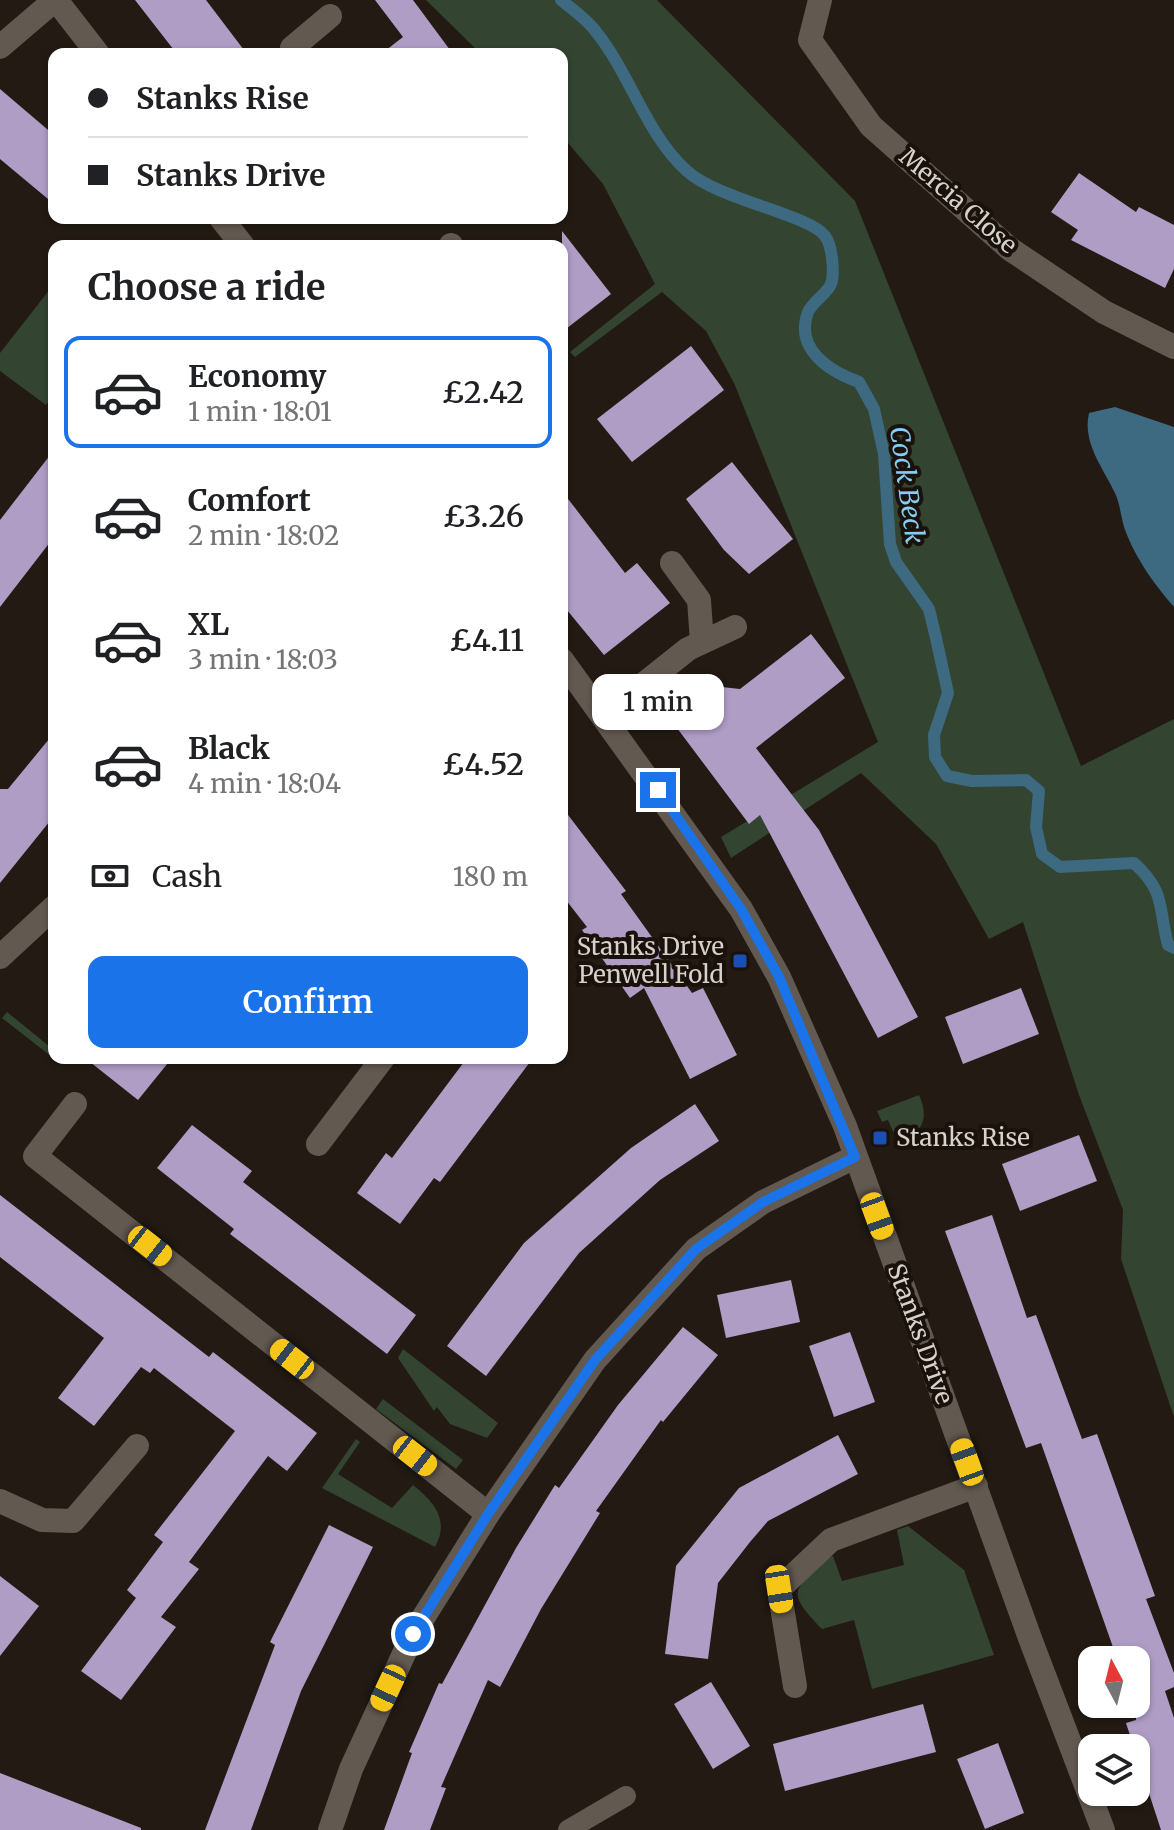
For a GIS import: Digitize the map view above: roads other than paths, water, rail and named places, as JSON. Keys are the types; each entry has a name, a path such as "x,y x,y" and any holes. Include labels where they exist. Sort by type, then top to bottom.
{"street":[{"path":"0,47 56,0 93,48"},
{"name":"Mercia Close","path":"820,0 810,40 871,126 1010,249 1104,312 1174,347"},
{"path":"294,48 330,16"},
{"path":"226,224 238,240"},
{"path":"672,563 699,600 702,642"},
{"path":"605,715 688,649 735,627"},
{"name":"Stanks Drive","path":"568,668 605,715 741,909 779,977 855,1157 1103,1830"},
{"path":"0,957 48,913"},
{"path":"318,1144 378,1064"},
{"path":"75,1104 35,1156 488,1514"},
{"path":"330,1830 351,1769 413,1634 488,1514 595,1360 696,1249 763,1202 855,1157"},
{"path":"0,1501 42,1520 73,1521 137,1446"},
{"path":"795,1686 779,1589 831,1540 976,1486"}],"lane":[{"path":"568,1830 598,1822 626,1796"}],"water":[{"path":"1115,407 1174,427 1174,607 1131,545 1119,503 1088,434 1089,413"}],"waterway":[{"name":"Cock Beck","path":"561,0 597,33 660,140 687,171 719,190 816,228 827,240 832,259 831,284 808,312 806,338 818,358 837,372 859,382 874,409 884,454 890,544 896,562 929,609 948,693 934,735 935,757 947,776 972,781 1026,780 1039,791 1036,827 1042,854 1060,867 1134,863 1156,892 1168,945 1174,948"}],"place":[{"name":"Stanks Drive Penwell Fold","path":"740,961"},
{"name":"Stanks Rise","path":"880,1138"}]}
